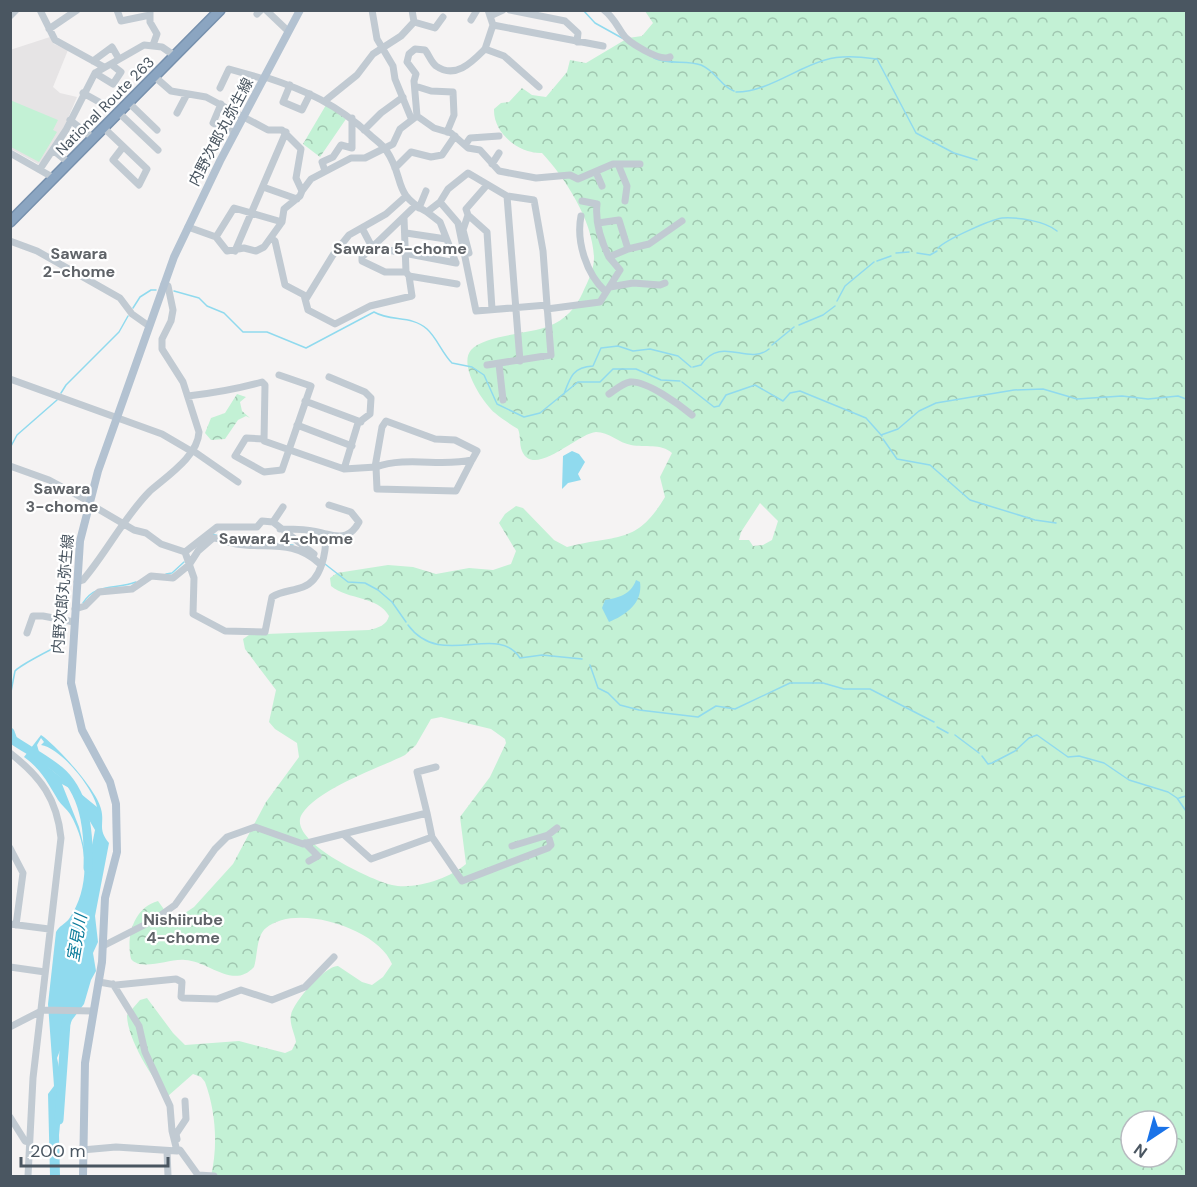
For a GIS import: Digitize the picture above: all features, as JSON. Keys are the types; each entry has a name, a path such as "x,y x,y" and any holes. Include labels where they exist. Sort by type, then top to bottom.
{"highway":[{"name":"National Route 263","path":"10,222 220,10"}],"main road":[{"name":"内野次郎丸弥生線","path":"83,1176 85,1063 91,1011 99,982 105,898 117,852 116,804 110,782 82,730 74,705 71,683 68,621 75,609 80,541 88,502 164,284 188,227 300,10"}],"street":[{"path":"10,16 16,10"},
{"path":"40,10 55,40 93,61 121,72 113,84 95,73"},
{"path":"49,29 77,10"},
{"path":"117,10 121,21 150,13 150,22 157,34 153,45"},
{"path":"266,10 288,31"},
{"path":"372,10 377,39 384,47 403,97 414,117 451,134 465,145 480,150 500,171 536,178 570,175 578,179 603,167 640,164"},
{"path":"326,100 384,47 406,32 414,22 412,10"},
{"path":"471,20 477,10"},
{"path":"188,227 216,237 227,251 244,248 256,251 264,247 282,222 284,209 297,199 311,179 351,158 365,158 393,144 400,129 414,117 416,74 406,60 415,50 425,50 436,67 448,71 467,67 485,49 493,25 489,13 503,10"},
{"path":"510,10 565,21 578,33 577,42"},
{"path":"604,10 614,18 622,35 654,56 670,57"},
{"path":"414,22 435,28 443,17"},
{"path":"493,25 603,46"},
{"path":"40,169 53,150 95,73 144,45 162,47 175,56"},
{"path":"93,61 112,47 119,59"},
{"path":"485,49 504,57 538,87"},
{"path":"220,88 229,69 290,85 326,100 352,118 384,147 395,168 405,197 440,222 456,263 372,247"},
{"path":"155,77 171,91 221,104 268,130 286,132 301,147 296,178 302,191"},
{"path":"290,85 283,102 302,111 310,94"},
{"path":"395,168 411,152 431,157 442,155 451,134 454,115 453,92 430,91 415,86"},
{"path":"83,93 101,103"},
{"path":"177,113 187,94"},
{"path":"364,130 381,113 403,97"},
{"path":"129,103 158,128 149,141"},
{"path":"221,104 213,123 235,133"},
{"path":"119,113 158,150"},
{"path":"326,171 322,162 333,157 341,145 352,148 352,118"},
{"path":"70,120 93,138"},
{"path":"104,128 147,169 139,185 113,160 123,147"},
{"path":"235,251 286,132"},
{"path":"465,145 470,138 499,136"},
{"path":"53,150 69,163"},
{"path":"10,153 54,178"},
{"path":"492,164 499,153"},
{"path":"618,164 627,186 625,201"},
{"path":"596,172 602,186"},
{"path":"427,212 464,174 473,175 507,196 534,200 543,251 551,356 487,365"},
{"path":"487,185 465,209 468,215 487,232 492,309"},
{"path":"263,187 297,199"},
{"path":"426,191 417,207 372,247 362,261 385,272 408,274 457,284"},
{"path":"507,196 520,361"},
{"path":"306,299 333,255 349,236 386,214 405,197"},
{"path":"440,201 458,223 476,311 600,302 620,270 609,257 598,222 597,204 582,201"},
{"path":"216,237 234,208 282,222"},
{"path":"468,215 463,230 469,253"},
{"path":"581,216 579,242 596,280 608,290"},
{"path":"271,238 275,241 285,285 304,295 308,310 335,324 370,306 412,296 404,218"},
{"path":"598,222 619,220 628,249"},
{"path":"609,257 649,244 682,221"},
{"path":"362,228 372,247"},
{"path":"406,233 446,239"},
{"path":"10,241 37,251 120,298 132,314 149,326"},
{"path":"608,290 633,283 660,285 664,283"},
{"path":"77,582 83,580 97,564 123,524 148,493 192,451 199,440 199,432 188,396 162,348 162,339 171,321 173,310 168,286 164,284"},
{"path":"499,364 504,400"},
{"path":"279,375 311,386 297,424 289,449 282,470 275,473 264,472 235,456 246,438 263,439 289,449 344,469 375,467 390,461 450,465 472,460"},
{"path":"329,376 365,392 371,398 370,414 360,422 344,469"},
{"path":"10,379 118,416 162,434 238,482"},
{"path":"188,396 214,391 231,392 262,381 265,385 263,439"},
{"path":"609,394 629,382 634,383 667,395 692,416"},
{"path":"305,401 360,422"},
{"path":"386,421 435,439 455,440 477,451 472,460 459,488 452,492 378,489 375,467 382,427 386,421"},
{"path":"297,424 352,446"},
{"path":"10,466 49,480 123,524 146,533 161,544 185,552"},
{"path":"280,529 293,531 308,529 340,538 347,536 359,522 351,512 329,505"},
{"path":"273,522 284,507"},
{"path":"185,552 218,527 257,527 262,521 273,522 320,561"},
{"path":"185,552 194,578 193,614 225,631 265,632 272,597 310,583 319,572 320,561 326,549 326,534"},
{"path":"75,609 85,606 99,592 132,589 151,576 169,579 189,565 198,551 213,538 237,544 282,545 320,561"},
{"path":"27,633 33,616 43,615 68,621"},
{"path":"10,753 42,782 51,796 59,820 61,838 49,929 29,1142 28,1176"},
{"path":"436,767 417,772 432,837 462,881 548,848 551,846 548,835"},
{"path":"305,843 428,813"},
{"path":"103,946 154,920 175,905 215,849 227,837 255,827 305,843 318,856 309,861"},
{"path":"512,846 548,835 557,828"},
{"path":"343,834 371,859 432,837"},
{"path":"10,848 23,873 13,924 49,929"},
{"path":"99,982 113,984 176,979 182,982 181,997 183,998 217,999 241,990 272,1000 304,987 334,957"},
{"path":"10,967 45,972"},
{"path":"113,984 139,1026 145,1052 170,1106 172,1131 179,1150 196,1173 214,1176"},
{"path":"10,1027 41,1011 91,1011"},
{"path":"179,1150 176,1134 186,1119 185,1101"},
{"path":"10,1117 25,1141 29,1142"},
{"path":"82,1150 116,1147 179,1150"},
{"path":"167,1151 168,1176"}],"shaded area":[{"path":"50,37 54,44 68,50 53,87 60,93 77,97 63,130 44,159 38,164 11,149 10,50"}],"green space":[{"path":"645,11 1186,11 1186,1176 211,1176 215,1153 215,1129 212,1105 205,1082 201,1077 193,1074 168,1096 148,1069 136,1046 127,1015 140,1000 147,998 185,1045 239,1041 285,1053 292,1050 296,1042 291,1022 293,1009 326,971 338,966 362,982 372,985 383,977 392,964 384,951 354,930 316,919 297,918 279,921 266,928 259,941 254,967 238,976 185,960 149,965 136,963 131,959 131,933 137,917 149,905 158,901 168,915 176,919 194,907 233,864 266,802 299,757 297,743 275,729 269,722 276,690 245,649 243,639 249,635 369,630 384,624 389,616 378,605 331,586 330,578 337,573 388,565 413,567 436,574 469,568 493,570 511,564 516,551 499,523 505,514 516,506 523,508 554,540 567,547 624,536 634,531 644,524 665,497 660,477 672,453 663,448 631,445 596,432 588,434 546,458 536,460 528,458 522,451 518,429 495,413 484,401 470,374 468,365 471,350 477,345 496,338 541,329 565,317 580,298 594,262 589,230 569,188 542,153 525,150 509,141 498,127 494,109 501,103 509,102 522,88 532,95 546,97 567,72 570,60 586,63 628,38 642,36 653,23","holes":["760,503 778,521 772,540 763,545 753,546 749,540 739,540 741,532","441,717 491,729 505,739 506,743 490,777 460,817 466,864 441,879 421,885 392,885 351,868 318,847 306,836 300,825 302,814 310,805 349,780 405,755 416,745 431,719"]},
{"path":"10,100 58,120 53,130 57,132 39,162 11,147"},
{"path":"326,105 346,119 320,157 303,144"},
{"path":"237,394 246,397 240,402 242,411 250,418 246,416 238,420 225,439 211,440 205,433 211,418 225,413"}],"water":[{"path":"572,451 579,454 585,462 578,474 581,480 568,483 562,489 563,456"},
{"path":"636,580 640,582 640,589 636,602 627,612 609,622 602,608 605,600 619,597 627,592"},
{"path":"41,735 57,749 76,769 98,801 102,814 103,834 109,843 95,916 98,942 93,953 96,971 84,1004 72,1020 57,1058 62,1081 58,1109 61,1114 60,1176 50,1176 48,1094 54,1086 48,1004 56,932 69,919 81,894 84,881 84,853 70,814 59,802 40,771 24,757","holes":["41,738 44,742 41,745 58,753 75,770 89,790 97,807 42,762 37,745","62,784 71,789 95,830 90,855 86,855 79,827"]}],"waterway":[{"path":"583,10 595,23 622,38"},
{"path":"654,58 701,65 734,91"},
{"path":"736,92 759,88 831,58 877,59 916,133 954,153 977,160"},
{"path":"938,248 969,230 1002,218 1031,220 1057,231"},
{"path":"917,253 930,255 937,251"},
{"path":"896,253 909,252"},
{"path":"877,261 891,256"},
{"path":"837,301 845,286 874,262"},
{"path":"133,308 140,297 151,290 156,290"},
{"path":"174,291 199,298 207,306 224,313 243,332 267,332 306,348 374,312 414,322 431,333 452,363 472,367 484,375 497,404 524,417 540,413 578,382 600,382 613,369 636,369 661,380 680,381"},
{"path":"799,325 823,315 835,306"},
{"path":"61,393 66,385 119,332 128,316"},
{"path":"772,345 794,327"},
{"path":"564,394 573,374 581,368 593,366 601,348 618,346 633,351 650,349 678,356 691,367"},
{"path":"693,367 701,365 709,356 717,352 752,354 769,349"},
{"path":"682,382 714,407 719,406 726,395 755,385 783,401 790,393 800,391 866,418 882,436"},
{"path":"881,435 898,429 919,411 936,403 1014,390 1043,389 1077,399 1122,396 1148,399 1178,396 1186,399"},
{"path":"10,448 17,435 57,400"},
{"path":"883,439 897,459 930,465 970,500 1035,520 1056,523"},
{"path":"212,534 233,540"},
{"path":"247,542 293,545"},
{"path":"166,574 172,573 184,562"},
{"path":"325,564 348,582 365,583 378,590 392,602 406,622"},
{"path":"83,603 88,596 100,589 136,582"},
{"path":"10,697 15,671 59,646 65,623"},
{"path":"408,625 421,638 436,644 452,646 497,644 510,648 520,658 542,655 582,659"},
{"path":"590,665 598,688 608,693 620,705 639,710 698,717 716,706 735,709 790,683 823,683 844,689 870,689 934,722"},
{"path":"937,727 948,733"},
{"name":"室見川","path":"10,732 13,740 63,774 77,794 87,831 88,868"},
{"path":"955,735 979,753"},
{"path":"982,756 988,764 992,763 1015,751 1029,738 1037,735 1068,757 1079,756 1104,763 1129,780 1168,792 1177,798 1186,811"},
{"path":"1179,798 1186,796"},
{"name":"室見川","path":"59,1120 66,1023"}],"district":[{"name":"Sawara 5-chome","path":"400,248"},
{"name":"Sawara 2-chome","path":"79,262"},
{"name":"Sawara 3-chome","path":"62,497"},
{"name":"Sawara 4-chome","path":"286,538"},
{"name":"Nishiirube 4-chome","path":"183,928"}]}
